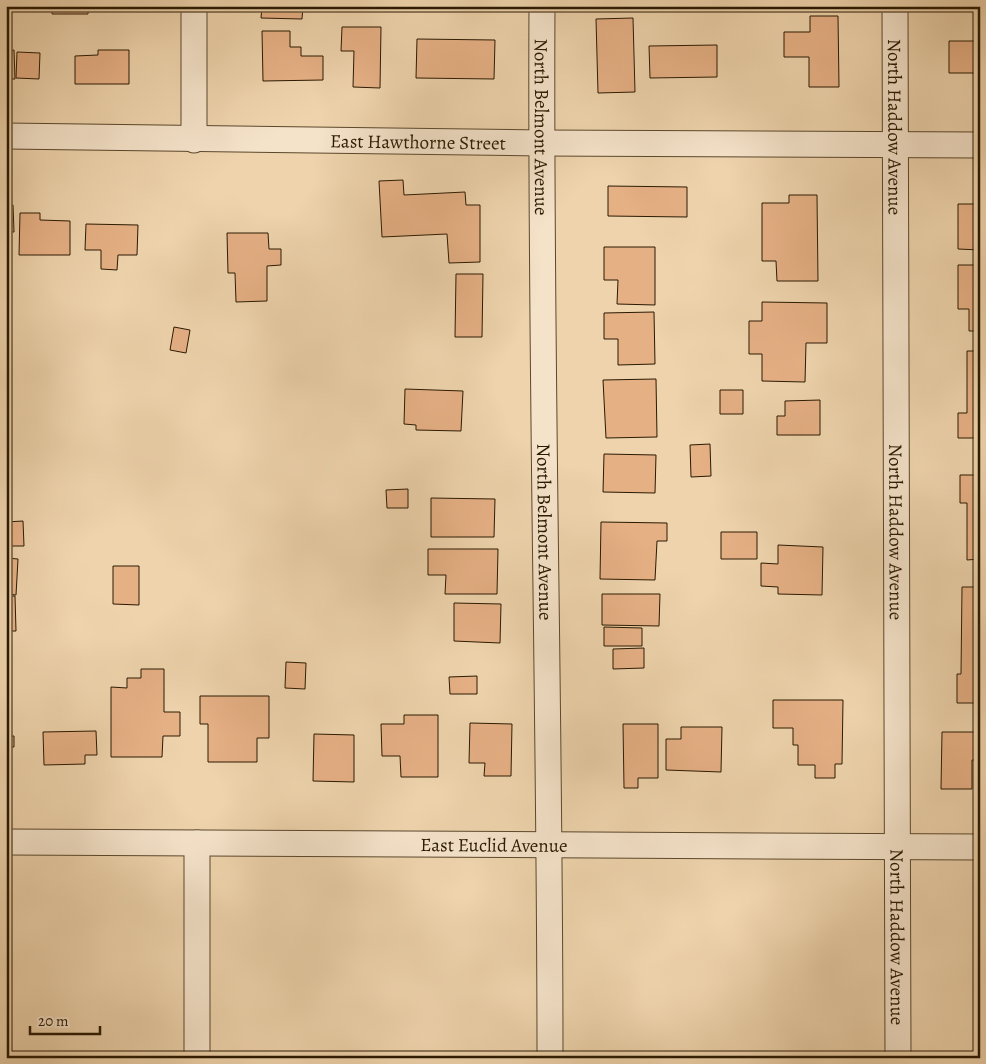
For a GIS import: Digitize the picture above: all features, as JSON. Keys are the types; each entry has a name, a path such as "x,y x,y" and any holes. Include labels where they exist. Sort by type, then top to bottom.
{"street":[{"path":"194,6 194,140"},
{"name":"North Belmont Avenue","path":"542,6 541,143 550,845 550,1058"},
{"name":"North Haddow Avenue","path":"895,6 898,1058"},
{"name":"East Hawthorne Street","path":"6,136 194,140 980,145"},
{"name":"East Euclid Avenue","path":"6,842 980,847"},
{"path":"197,843 197,1058"}],"building":[{"path":"52,6 108,6 108,8 88,8 88,14 52,14"},
{"path":"262,6 303,6 302,19 261,18"},
{"path":"810,16 838,16 839,87 809,87 809,57 784,57 784,32 810,32"},
{"path":"633,18 635,92 598,93 596,19"},
{"path":"342,27 381,27 380,88 353,87 354,51 341,51"},
{"path":"262,31 290,31 290,47 301,47 301,56 323,56 323,80 263,81"},
{"path":"417,39 495,40 494,79 416,78"},
{"path":"949,41 980,41 980,73 949,73"},
{"path":"717,45 717,77 650,78 649,46"},
{"path":"14,50 15,79 6,79 6,51"},
{"path":"98,50 129,50 129,84 75,84 75,56 98,55"},
{"path":"17,52 40,53 39,79 16,78"},
{"path":"403,180 404,195 465,192 466,205 480,205 480,262 449,263 447,234 382,237 379,181"},
{"path":"980,181 980,250 958,249 958,204 979,204"},
{"path":"608,186 687,187 687,217 608,216"},
{"path":"789,195 817,195 818,281 777,281 776,261 762,261 762,203 789,203"},
{"path":"6,205 13,205 14,232 6,232"},
{"path":"20,213 40,213 40,220 70,221 70,255 19,255"},
{"path":"86,224 138,225 137,255 118,255 117,270 101,269 101,250 85,250"},
{"path":"227,233 268,233 269,249 281,249 281,265 267,266 267,301 236,302 235,273 228,273"},
{"path":"604,247 655,247 655,305 617,304 618,280 604,280"},
{"path":"958,265 980,265 980,331 969,331 969,309 958,309"},
{"path":"456,274 483,274 482,337 455,337"},
{"path":"762,302 827,303 827,343 806,343 805,382 762,381 762,354 749,354 749,321 762,321"},
{"path":"654,312 655,364 618,365 618,339 604,339 604,313"},
{"path":"174,327 190,330 186,353 170,350"},
{"path":"967,351 980,351 980,438 958,438 958,413 967,413"},
{"path":"656,379 657,437 606,438 603,380"},
{"path":"405,389 463,391 461,431 416,430 416,425 404,424"},
{"path":"720,390 743,390 743,414 720,414"},
{"path":"820,400 820,435 777,435 777,416 785,416 785,401"},
{"path":"710,444 711,476 691,477 690,445"},
{"path":"604,454 656,455 655,493 603,492"},
{"path":"960,475 980,475 980,559 967,560 967,503 960,503"},
{"path":"408,489 408,508 387,508 386,490"},
{"path":"431,498 495,499 494,537 431,537"},
{"path":"23,521 24,546 6,546 6,522"},
{"path":"601,522 667,523 667,541 657,541 655,580 600,579"},
{"path":"721,532 757,532 757,559 721,559"},
{"path":"778,545 823,547 822,595 778,594 778,587 761,586 761,563 778,564"},
{"path":"428,549 498,549 497,594 445,594 446,575 428,575"},
{"path":"6,558 18,559 16,595 6,594"},
{"path":"113,566 139,566 139,605 113,604"},
{"path":"962,587 980,587 980,703 957,703 957,674 961,674"},
{"path":"602,594 660,594 659,626 602,625"},
{"path":"6,596 15,596 16,631 6,631"},
{"path":"454,603 501,604 500,643 454,641"},
{"path":"604,627 642,628 642,646 604,646"},
{"path":"644,648 644,668 613,669 613,649"},
{"path":"286,662 306,663 305,689 285,688"},
{"path":"141,669 164,669 164,712 180,712 180,736 163,736 162,757 111,757 111,687 127,688 127,678 141,678"},
{"path":"477,676 477,694 450,694 449,677"},
{"path":"200,696 269,696 269,738 257,738 257,762 208,762 208,724 200,724"},
{"path":"773,700 843,700 842,764 835,764 835,778 815,778 815,765 798,765 798,745 793,745 793,728 773,728"},
{"path":"404,715 438,715 438,777 401,777 400,756 382,756 381,724 404,724"},
{"path":"470,723 512,724 511,776 484,776 485,763 469,763"},
{"path":"623,724 658,724 658,778 638,778 638,788 624,788"},
{"path":"681,727 722,727 721,772 666,770 666,739 681,739"},
{"path":"96,731 97,755 85,755 85,764 44,765 43,732"},
{"path":"942,732 978,732 977,760 972,760 972,789 941,789"},
{"path":"314,734 354,735 354,782 313,781"},
{"path":"6,736 14,736 14,747 6,747"}]}
